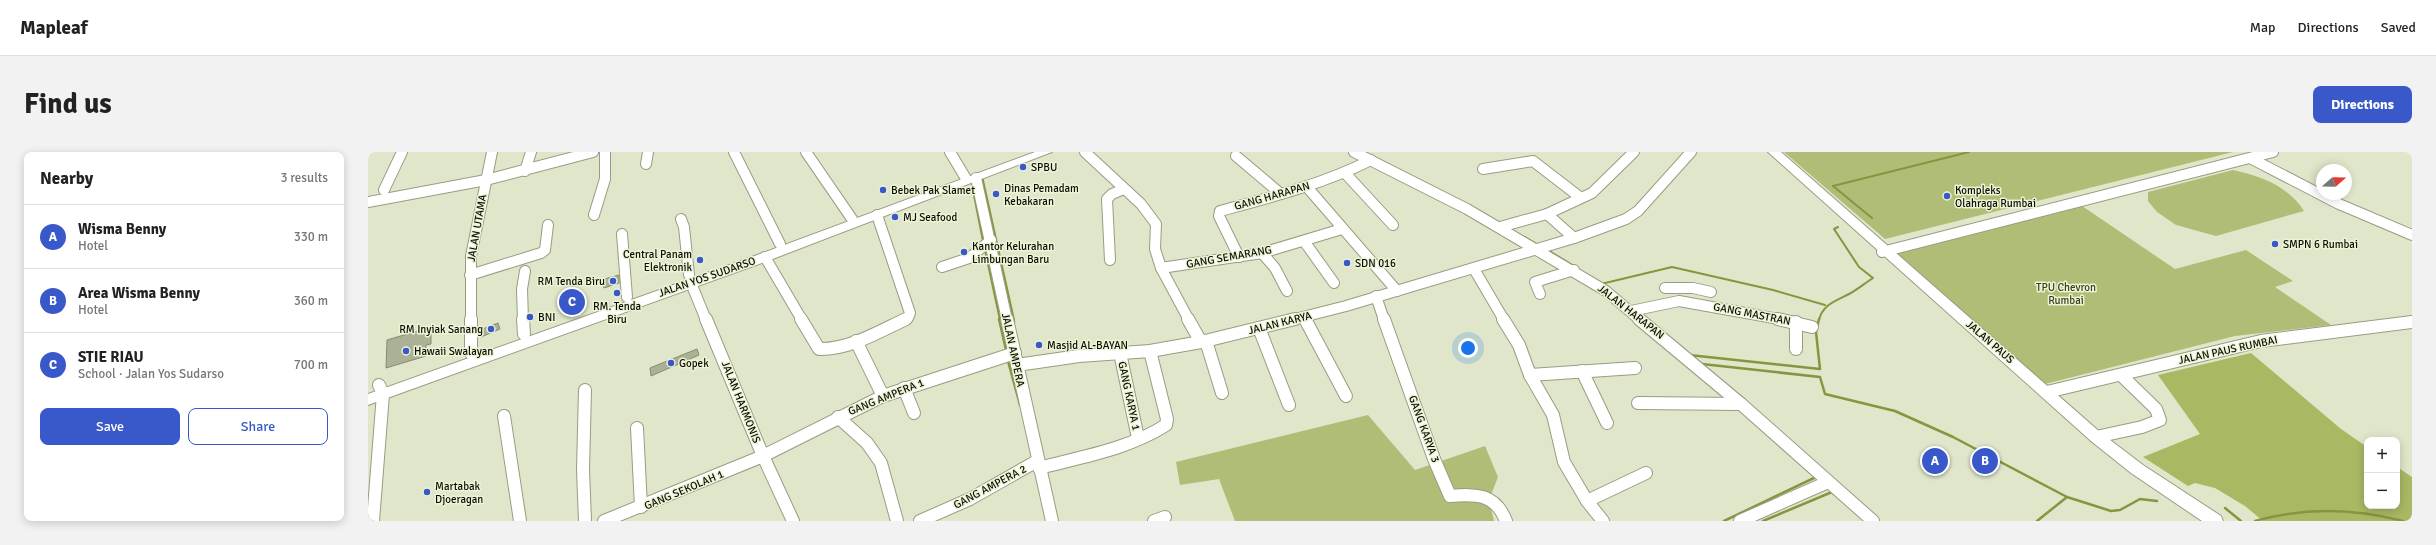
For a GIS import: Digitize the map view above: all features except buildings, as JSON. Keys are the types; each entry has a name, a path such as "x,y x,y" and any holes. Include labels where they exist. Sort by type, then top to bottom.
{"main road":[{"name":"JALAN YOS SUDARSO","path":"750,258 765,257 877,215 1032,152"},
{"name":"JALAN YOS SUDARSO","path":"377,390 750,258 780,244 852,218 1046,152"},
{"name":"JALAN PAUS","path":"1769,152 2047,392 2096,437 2138,469 2215,521"},
{"name":"JALAN PAUS","path":"1774,152 2086,437 2129,472 2203,521"},
{"name":"JALAN YOS SUDARSO","path":"368,400 377,390 471,353 627,297 690,279"}],"street":[{"path":"384,190 402,152"},
{"name":"JALAN UTAMA","path":"471,353 470,275 476,225 492,152"},
{"path":"525,171 531,152"},
{"path":"368,202 486,180 593,152"},
{"path":"594,216 605,178 605,152"},
{"path":"646,164 648,152"},
{"path":"734,152 780,244"},
{"path":"807,152 852,218"},
{"name":"JALAN AMPERA","path":"950,152 971,177 991,240 1038,465 1052,521"},
{"path":"1085,152 1141,204 1156,224 1155,250 1161,268 1203,342 1222,393"},
{"name":"JALAN HARAPAN","path":"1354,152 1503,226 1574,270 1695,360 1741,404 1873,521"},
{"path":"1503,226 1547,214 1581,198 1601,186 1634,152"},
{"name":"JALAN KARYA","path":"1016,359 1150,351 1203,342 1304,317 1474,269 1574,238 1626,219 1635,214 1687,153"},
{"path":"1884,251 2269,153"},
{"path":"2269,153 2266,158 2287,177"},
{"path":"1236,156 1281,194"},
{"path":"2250,158 2339,204 2412,235"},
{"name":"GANG HARAPAN","path":"1239,257 1219,213 1223,210 1307,187 1370,160"},
{"path":"1483,169 1533,161 1581,198"},
{"path":"1345,172 1393,224"},
{"path":"1307,187 1342,229 1398,291"},
{"path":"1110,260 1108,197 1124,189"},
{"path":"1547,214 1574,238"},
{"path":"765,257 819,349 826,350 856,341 908,318 910,313 877,215"},
{"name":"JALAN HARMONIS","path":"681,219 684,227 690,279 763,456 793,521"},
{"path":"470,275 541,253 545,250 548,225"},
{"name":"GANG SEMARANG","path":"1161,268 1262,253 1342,229"},
{"path":"622,234 627,297"},
{"path":"942,267 967,260 978,254 991,240"},
{"path":"1304,241 1334,283"},
{"path":"1262,253 1275,268 1287,291"},
{"path":"1474,269 1519,344 1530,375 1553,415 1562,458 1587,501 1603,521"},
{"path":"1540,294 1535,282 1574,270"},
{"path":"524,334 522,289 525,271"},
{"name":"GANG MASTRAN","path":"1664,288 1693,288 1711,292"},
{"path":"1692,302 1693,288"},
{"name":"GANG KARYA 3","path":"1376,296 1434,459 1450,496 1478,494 1501,509 1506,521"},
{"name":"GANG MASTRAN","path":"1631,311 1666,302 1692,302 1796,322 1812,327"},
{"path":"1304,317 1346,396"},
{"path":"1796,322 1796,349"},
{"name":"JALAN PAUS RUMBAI","path":"2047,392 2261,342 2412,322"},
{"path":"1259,328 1289,405"},
{"path":"856,341 883,396"},
{"name":"GANG AMPERA 2","path":"920,521 970,499 1038,465 1096,454 1162,429 1166,425 1167,419 1150,351"},
{"name":"GANG KARYA 1","path":"1120,353 1138,438"},
{"name":"GANG AMPERA 1","path":"763,456 838,417 883,396 904,388 1016,359"},
{"path":"1530,375 1635,368"},
{"path":"1582,372 1607,422"},
{"path":"2096,437 2142,427 2160,420 2156,409 2121,375"},
{"path":"904,388 914,414"},
{"path":"373,521 371,499 377,390"},
{"path":"585,390 583,470 586,521"},
{"path":"1638,403 1741,404"},
{"path":"504,416 520,521"},
{"path":"838,417 867,442 881,463 897,521"},
{"path":"637,428 641,507"},
{"name":"GANG SEKOLAH 1","path":"604,521 763,456"},
{"path":"1587,501 1646,474"},
{"path":"1740,521 1828,482"}],"green space":[{"name":"Kompleks Olahraga Rumbai","path":"1784,152 2233,152 1885,239"},
{"path":"2233,170 2254,175 2273,183 2298,202 2304,211 2216,236 2176,225 2157,212 2148,201 2148,192"},
{"name":"TPU Chevron Rumbai","path":"2082,206 2175,269 2246,250 2293,281 2275,287 2331,325 2235,336 2045,384 1897,253"},
{"path":"2251,353 2341,429 2364,445 2364,509 2400,509 2400,469 2412,477 2412,521 2263,521 2245,506 2215,488 2195,483 2188,486 2143,457 2200,434 2158,375"},
{"path":"1368,415 1415,470 1485,446 1498,477 1489,500 1494,521 1235,521 1219,479 1180,485 1176,462"}],"waterway":[{"path":"1872,218 1833,186 1969,152"},
{"path":"982,176 1014,320"},
{"path":"971,180 983,241"},
{"path":"1819,320 1827,307 1873,278 1859,267 1834,229 1838,227"},
{"path":"1525,237 1540,246"},
{"path":"1546,249 1574,266"},
{"path":"985,250 1000,320"},
{"path":"1601,284 1672,267 1773,290 1825,305"},
{"path":"999,319 1006,350"},
{"path":"1689,355 1820,369 1816,332 1819,319"},
{"path":"1008,361 1020,405"},
{"path":"1702,364 1820,377 1825,394 1895,411 1953,437 2067,497"},
{"path":"1724,521 1816,477"},
{"path":"1763,521 1832,492 1834,494"},
{"path":"2037,521 2067,497"},
{"path":"2067,497 2111,511 2120,510 2140,499 2157,501"},
{"path":"2225,508 2241,521"},
{"path":"2255,521 2274,516 2311,511 2366,514 2403,521"}],"place":[{"name":"SPBU","path":"1023,167"},
{"name":"Bebek Pak Slamet","path":"883,190"},
{"name":"Dinas Pemadam Kebakaran","path":"996,194"},
{"name":"Kompleks Olahraga Rumbai","path":"1947,196"},
{"name":"MJ Seafood","path":"895,217"},
{"name":"SMPN 6 Rumbai","path":"2275,244"},
{"name":"Kantor Kelurahan Limbungan Baru","path":"964,252"},
{"name":"Central Panam Elektronik","path":"700,260"},
{"name":"SDN 016","path":"1347,263"},
{"name":"RM Tenda Biru","path":"613,281"},
{"name":"RM. Tenda Biru","path":"617,293"},
{"name":"STIE RIAU","path":"572,302"},
{"name":"BNI","path":"530,317"},
{"name":"RM Inyiak Sanang","path":"491,329"},
{"name":"Masjid AL-BAYAN","path":"1039,345"},
{"name":"Hawaii Swalayan","path":"406,351"},
{"name":"Gopek","path":"671,363"},
{"name":"Wisma Benny","path":"1935,461"},
{"name":"Area Wisma Benny","path":"1985,461"},
{"name":"Martabak Djoeragan","path":"427,492"}]}
